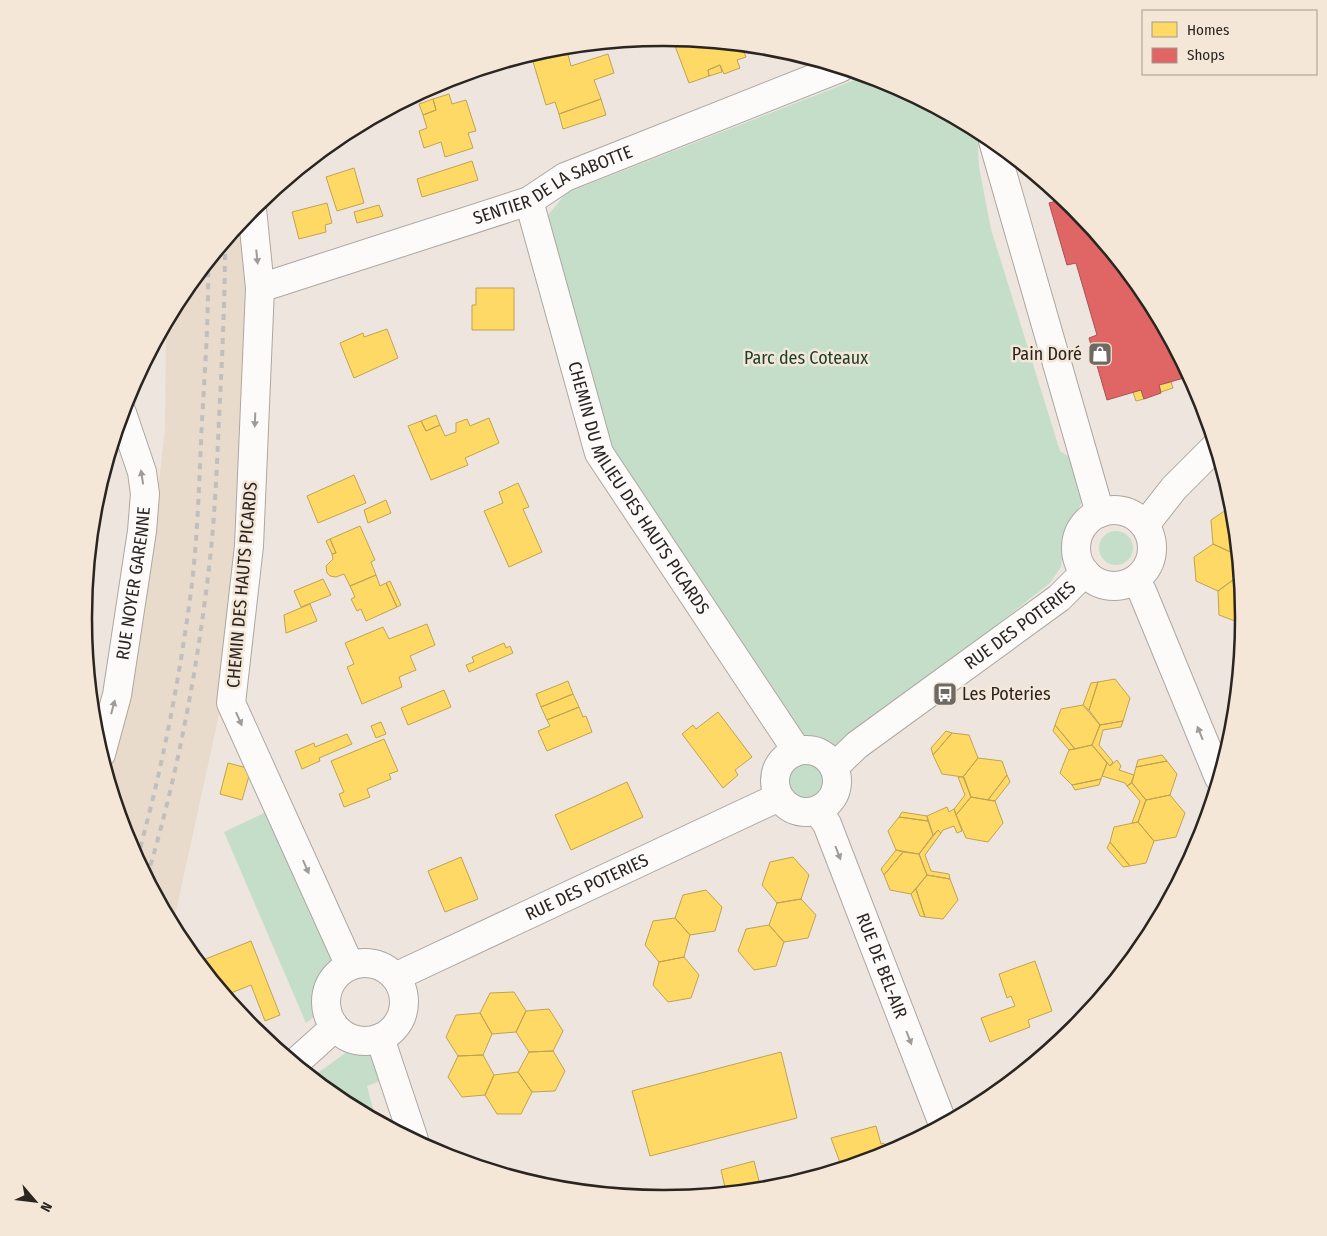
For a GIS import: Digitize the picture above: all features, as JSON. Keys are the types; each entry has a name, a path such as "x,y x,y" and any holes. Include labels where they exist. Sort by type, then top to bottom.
{"street":[{"name":"SENTIER DE LA SABOTTE","path":"260,288 529,201 565,177 830,72"},
{"path":"997,154 1100,513"},
{"name":"CHEMIN DU MILIEU DES HAUTS PICARDS","path":"529,201 599,453 793,745 793,753"},
{"name":"CHEMIN DES HAUTS PICARDS","path":"253,220 260,288 250,546 231,702 350,966"},
{"name":"RUE NOYER GARENNE","path":"105,738 118,686 142,531 145,494 142,472 126,424"},
{"path":"1145,525 1174,488 1210,452"},
{"path":"1112,510 1124,511 1136,516 1145,525 1151,536 1153,548 1151,561 1144,572 1134,581 1124,585 1102,585 1084,572 1076,550 1077,539 1082,528 1090,519 1100,513 1112,510"},
{"name":"RUE DES POTERIES","path":"834,767 857,745 1059,598 1084,572"},
{"path":"1134,581 1142,591 1215,769"},
{"path":"811,750 828,759 834,767 836,787 833,797 817,810 809,812 792,809 779,797 775,778 778,768 784,759 793,753 811,750"},
{"name":"RUE DES POTERIES","path":"395,977 779,797"},
{"name":"RUE DE BEL-AIR","path":"817,810 827,824 941,1118"},
{"path":"362,963 375,964 386,969 395,977 404,999 403,1011 398,1022 390,1032 380,1038 368,1041 356,1040 344,1035 334,1027 328,1017 326,1005 327,992 336,976 350,966 362,963"},
{"path":"300,1059 334,1027"},
{"path":"380,1038 411,1131"}],"shaded area":[{"path":"249,225 234,646 175,915 135,837 109,758 143,623 165,428 166,336 188,300 210,270"}],"green space":[{"name":"Parc des Coteaux","path":"855,80 916,105 978,141 979,167 991,229 1060,451 1072,459 1083,495 1081,504 1066,531 1061,567 1050,583 836,752 820,740 802,738 609,446 544,220 566,193"},
{"path":"1116,531 1123,532 1128,536 1132,541 1132,555 1128,560 1123,564 1116,565 1109,564 1104,560 1100,555 1099,548 1100,541 1104,536 1109,532"},
{"path":"807,763 814,764 820,768 824,774 824,788 820,794 814,798 807,799 800,798 794,794 790,788 789,781 790,774 794,768 800,764"},
{"path":"270,810 336,963 323,992 320,1012 306,1023 224,832"},
{"path":"355,1046 372,1052 386,1079 367,1086 373,1110 317,1073"}],"building: Homes":[{"path":"675,46 744,52 746,57 737,60 740,68 724,74 720,65 708,70 709,76 689,83"},
{"path":"568,54 571,66 608,54 614,73 594,80 601,99 559,114 555,102 546,105 533,62"},
{"path":"720,65 722,72 709,76 708,70"},
{"path":"449,94 452,104 466,100 476,131 468,133 473,148 445,157 441,142 424,148 419,131 427,128 423,115 436,110 433,99"},
{"path":"433,99 436,110 423,115 419,104"},
{"path":"601,99 606,115 563,129 559,114"},
{"path":"472,161 478,180 422,197 417,179"},
{"path":"354,168 364,203 337,211 326,177"},
{"path":"327,203 332,223 325,225 326,232 299,239 292,212"},
{"path":"379,205 383,216 357,223 354,212"},
{"path":"476,288 514,288 514,330 472,330 472,305 476,305"},
{"path":"387,329 398,358 354,378 340,343 363,333 364,337"},
{"path":"1171,382 1173,388 1161,392 1159,385"},
{"path":"1141,390 1144,399 1136,401 1133,392"},
{"path":"436,415 440,425 426,431 421,421"},
{"path":"489,418 499,443 465,458 468,465 431,480 408,426 421,421 426,431 440,425 445,436 456,432 456,423 467,419 470,426"},
{"path":"354,475 366,503 318,523 307,496"},
{"path":"518,483 529,507 523,509 542,552 509,567 484,511 503,503 499,492"},
{"path":"386,500 391,513 368,523 364,510"},
{"path":"1225,511 1231,552 1213,544 1211,520"},
{"path":"360,526 375,560 371,562 376,575 350,586 344,574 336,577 330,576 327,573 326,566 333,559 332,554 336,553 330,539"},
{"path":"330,539 336,553 332,554 326,541"},
{"path":"1213,544 1231,552 1234,579 1218,591 1196,581 1194,557"},
{"path":"376,575 380,586 386,583 397,607 366,621 361,609 357,611 351,599 355,597 350,586"},
{"path":"323,579 331,595 301,607 294,591"},
{"path":"1234,579 1235,621 1219,615 1218,591"},
{"path":"390,581 401,605 397,607 386,583"},
{"path":"310,604 317,621 286,633 284,615"},
{"path":"427,624 435,645 410,656 416,670 399,677 402,687 362,704 347,667 354,664 345,643 383,627 389,639"},
{"path":"504,643 506,648 510,646 513,653 469,672 466,665 474,662 472,657"},
{"path":"1115,679 1130,698 1123,721 1100,725 1089,710 1098,682"},
{"path":"568,681 573,694 541,707 536,694"},
{"path":"1098,682 1089,710 1083,705 1091,683"},
{"path":"444,690 451,707 408,725 401,708"},
{"path":"573,694 579,707 547,720 541,707"},
{"path":"1083,705 1100,725 1092,745 1075,749 1055,725 1061,709"},
{"path":"579,707 583,717 586,716 592,732 547,751 538,731 550,726 547,720"},
{"path":"718,712 752,757 735,770 738,775 723,788 682,734 693,725 696,729"},
{"path":"1123,721 1121,727 1103,730 1099,745 1113,762 1110,766 1092,745 1100,725"},
{"path":"381,722 386,734 376,738 371,726"},
{"path":"1055,725 1075,749 1069,750 1053,731"},
{"path":"946,731 952,733 933,755 931,748"},
{"path":"952,733 969,735 978,758 963,777 942,774 933,755"},
{"path":"347,734 352,744 319,758 320,761 302,769 295,751 314,743 315,747"},
{"path":"384,739 398,771 389,774 391,779 367,789 370,797 344,807 339,794 344,792 331,761"},
{"path":"1092,745 1107,763 1101,779 1072,785 1060,773 1069,750"},
{"path":"1162,755 1167,761 1136,767 1138,760"},
{"path":"978,758 1002,761 1007,775 988,800 971,797 963,777"},
{"path":"1117,760 1121,766 1119,770 1134,775 1131,783 1127,786 1125,783 1102,776 1107,763 1110,766"},
{"path":"1167,761 1177,774 1170,795 1146,800 1132,783 1136,767"},
{"path":"228,763 251,769 242,800 220,794"},
{"path":"1007,775 1010,782 995,801 988,800"},
{"path":"958,777 964,777 971,797 956,815 954,809 965,795"},
{"path":"1101,779 1099,785 1075,790 1072,785"},
{"path":"627,782 643,817 571,850 555,815"},
{"path":"1132,783 1146,800 1138,822 1132,823 1140,801 1127,786"},
{"path":"1170,795 1185,813 1176,837 1154,841 1138,822 1146,800"},
{"path":"971,797 995,801 1003,823 988,842 966,838 956,815"},
{"path":"947,807 949,812 954,809 962,831 957,833 954,826 943,830 941,833 938,830 933,835 927,816"},
{"path":"902,812 927,816 928,821 899,817"},
{"path":"899,817 928,821 933,835 919,854 896,850 888,831"},
{"path":"1138,822 1154,841 1146,863 1130,866 1110,842 1114,827"},
{"path":"938,830 941,833 925,855 931,871 949,874 950,879 927,875 919,854"},
{"path":"1110,842 1130,866 1123,867 1107,848"},
{"path":"896,850 903,852 884,875 881,869"},
{"path":"903,852 919,854 927,875 911,894 890,890 884,875"},
{"path":"461,857 478,899 445,912 428,871"},
{"path":"793,857 809,875 801,899 777,903 762,885 770,862"},
{"path":"927,875 950,879 958,900 943,919 925,917 916,889"},
{"path":"916,889 925,917 920,916 911,894"},
{"path":"706,890 722,907 715,931 690,935 675,918 683,895"},
{"path":"801,899 816,915 808,938 784,942 769,925 777,903"},
{"path":"675,918 690,935 684,957 659,962 645,945 653,921"},
{"path":"769,925 784,942 776,966 754,970 738,951 746,929"},
{"path":"251,941 280,1015 265,1021 251,985 232,993 205,959"},
{"path":"684,957 699,975 691,998 668,1002 653,985 659,962"},
{"path":"1035,961 1052,1011 1028,1020 1030,1027 990,1042 981,1018 1015,1006 1011,996 1007,998 999,974"},
{"path":"514,992 526,1011 516,1032 492,1034 480,1013 490,993"},
{"path":"549,1009 563,1031 553,1051 529,1052 516,1032 526,1011"},
{"path":"480,1013 492,1034 483,1055 458,1056 446,1037 456,1015"},
{"path":"553,1051 565,1071 555,1091 532,1092 518,1072 529,1052"},
{"path":"781,1052 797,1118 650,1156 632,1091"},
{"path":"483,1055 494,1075 485,1095 462,1097 448,1077 458,1056"},
{"path":"518,1072 532,1092 521,1114 497,1114 485,1095 494,1075"},
{"path":"876,1126 881,1144 885,1145 840,1161 831,1138"},
{"path":"754,1161 759,1182 725,1186 721,1170"}],"building: Shops":[{"path":"1054,201 1093,241 1139,300 1159,332 1182,378 1159,385 1161,393 1144,399 1141,390 1107,400 1089,338 1097,335 1076,263 1067,265 1049,203"}],"railway":[{"path":"150,868 186,720 212,542 223,331 225,252"},
{"path":"140,848 168,730 193,577 207,342 208,273"}],"place":[{"name":"Pain Doré","path":"1100,354"},
{"name":"Les Poteries","path":"945,694"}]}
